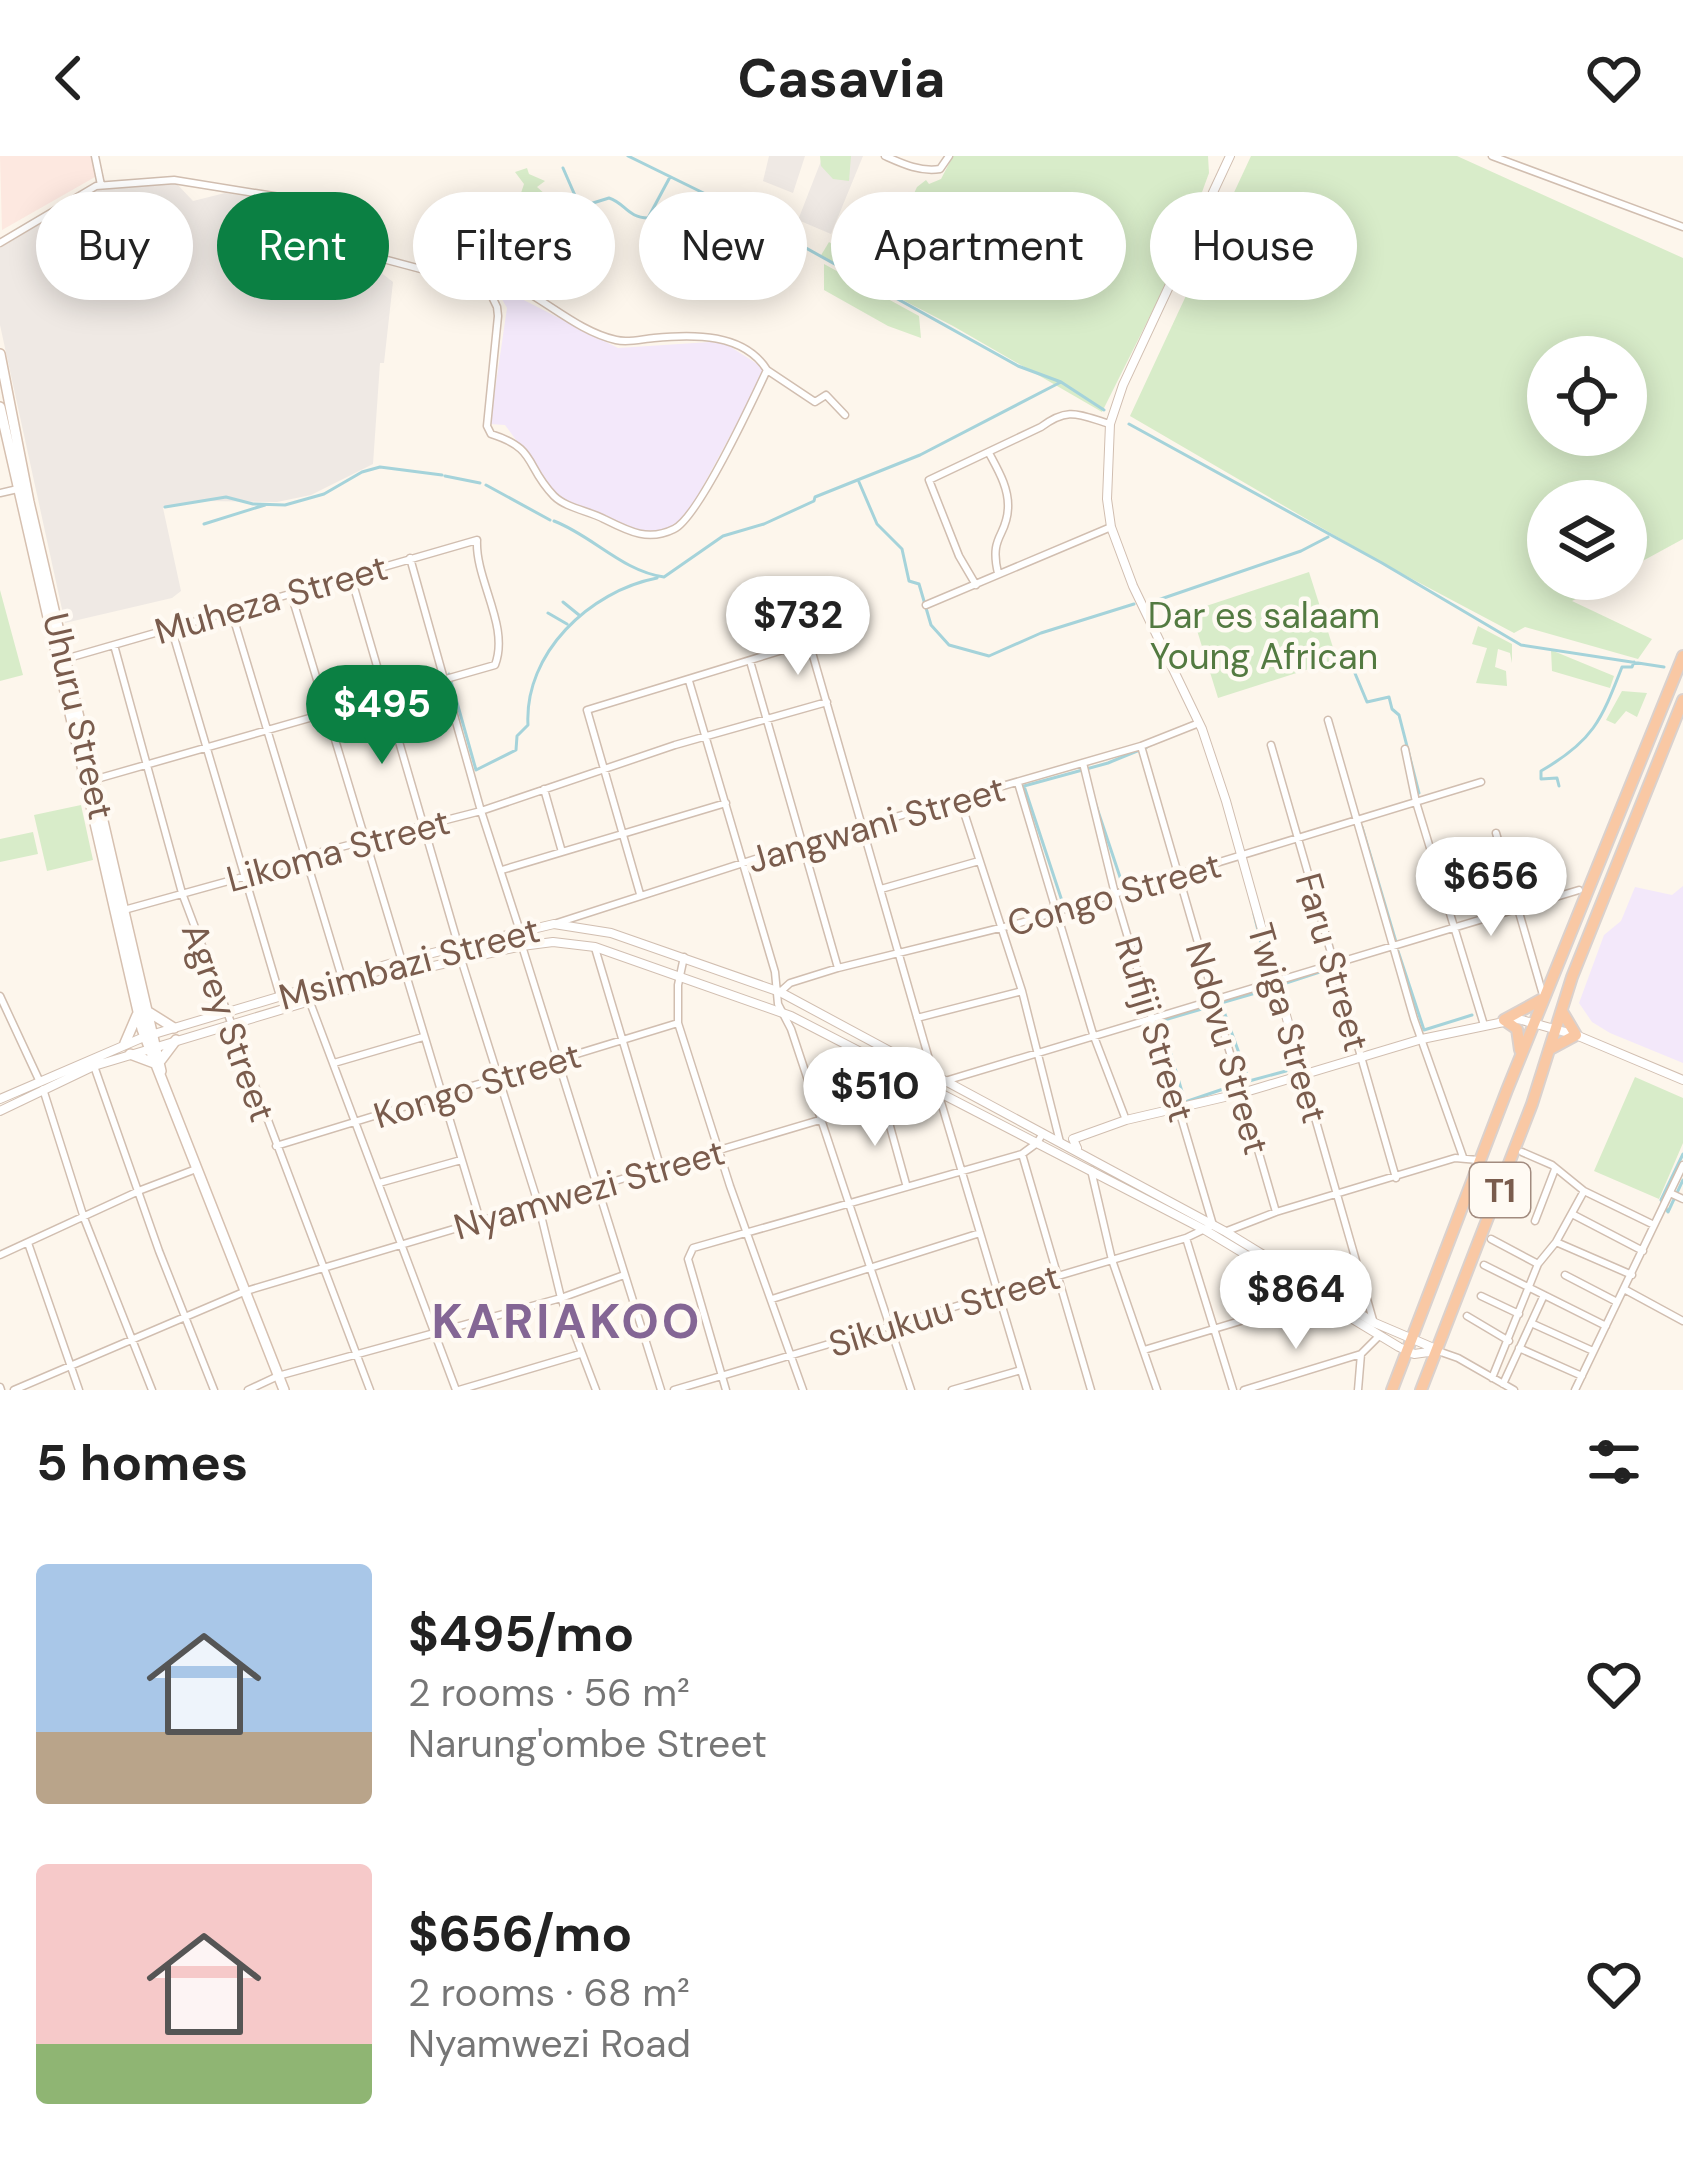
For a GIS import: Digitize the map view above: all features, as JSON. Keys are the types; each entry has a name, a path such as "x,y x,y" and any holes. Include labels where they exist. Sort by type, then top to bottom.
{"highway":[{"name":"T1","path":"1392,1390 1682,658"},
{"name":"T1","path":"1421,1390 1683,700"},
{"path":"1520,1060 1516,1029 1504,1020 1544,998"},
{"path":"1551,1048 1576,1034 1562,1010"}],"main road":[{"name":"Uhuru Street","path":"0,355 22,488 142,1012 162,1076 284,1390"},
{"name":"Uhuru Street","path":"0,407 124,910 142,1012"},
{"path":"125,1043 142,1012 174,1028"},
{"path":"130,1054 157,1062 176,1040"}],"street":[{"path":"94,156 100,185"},
{"path":"885,156 934,171 949,156"},
{"name":"Twiga Street","path":"1230,156 1137,353 1110,424 1107,499 1111,527 1133,586 1199,723 1379,1330"},
{"path":"1492,156 1683,227"},
{"path":"0,244 100,185 173,180 292,200 372,256 413,266"},
{"path":"494,300 498,316 488,430 526,451 554,497 637,535 664,533 688,519 767,370"},
{"path":"540,300 621,342 659,337 727,339 814,402 826,395 844,416"},
{"path":"976,585 959,556 929,480 1060,414 1078,413 1110,424"},
{"path":"989,453 1002,478 1008,505 992,549 998,573"},
{"path":"0,494 22,488"},
{"path":"926,605 1111,527"},
{"name":"Muheza Street","path":"65,659 477,540 499,657 495,665 446,681"},
{"path":"410,558 518,925"},
{"path":"351,577 458,944"},
{"path":"292,596 480,1220"},
{"path":"231,610 343,978"},
{"path":"171,627 280,996"},
{"path":"640,894 587,710 809,642 934,1085 1027,1390"},
{"name":"Agrey Street","path":"114,645 182,892 370,1390"},
{"path":"750,661 838,968"},
{"path":"93,780 446,681"},
{"path":"689,681 775,972 781,1012 791,1028 911,1390"},
{"name":"Likoma Street","path":"124,910 305,856 481,811 827,702"},
{"path":"1328,720 1392,946 1462,1157"},
{"name":"Jangwani Street","path":"554,924 802,844 1142,746 1199,723"},
{"name":"Faru Street","path":"1271,745 1396,1178"},
{"name":"Ndovu Street","path":"1142,746 1276,1212"},
{"path":"1405,749 1416,802 1484,1025"},
{"name":"Rufiji Street","path":"1083,763 1209,1227"},
{"name":"Congo Street","path":"779,992 790,983 838,968 1000,928 1481,782"},
{"path":"1018,783 1093,1034 1126,1120"},
{"path":"544,789 562,852"},
{"path":"960,800 1022,991 1058,1146"},
{"path":"502,870 726,802"},
{"path":"1496,832 1544,998"},
{"path":"880,890 979,861"},
{"path":"944,1081 1579,890"},
{"name":"Msimbazi Street","path":"151,1041 174,1028 399,961 554,924 611,933 779,992 934,1085"},
{"name":"Msimbazi Street","path":"151,1041 176,1040 403,973 522,946 553,942 595,947 781,1012 1041,1137 1091,1170 1209,1227"},
{"path":"522,946 661,1390"},
{"path":"595,947 661,1169"},
{"path":"684,957 678,1023 803,1390"},
{"path":"461,959 538,1203 561,1298 596,1390"},
{"path":"304,989 457,1390 580,1354"},
{"path":"916,1018 1022,991"},
{"path":"0,996 41,1084 85,1218 152,1390"},
{"path":"1078,1150 1073,1139 1126,1120 1180,1110 1504,1020 1536,1021 1576,1034 1683,1080"},
{"name":"Kongo Street","path":"276,1146 678,1023"},
{"path":"333,1064 423,1037"},
{"path":"0,1100 130,1054 151,1041"},
{"path":"0,1111 41,1084 125,1043 151,1041"},
{"path":"94,1066 159,1252 214,1390"},
{"name":"Msimbazi Street","path":"934,1085 944,1081 1041,1137"},
{"name":"Nyamwezi Street","path":"14,1390 246,1291 934,1085"},
{"path":"883,1101 907,1186"},
{"path":"726,1390 688,1254 693,1248 1022,1154 1041,1137"},
{"name":"Msimbazi Street","path":"1058,1146 1078,1150 1408,1346"},
{"path":"1522,1152 1556,1169 1584,1191 1654,1225"},
{"path":"1022,1154 1091,1390"},
{"path":"1223,1236 1276,1212 1462,1157 1481,1162"},
{"path":"379,1183 461,1160"},
{"path":"1576,1390 1683,1165"},
{"path":"0,1255 199,1168"},
{"path":"1535,1221 1556,1169"},
{"path":"1091,1170 1112,1260 1157,1390"},
{"path":"1492,1378 1538,1264 1556,1243 1584,1191"},
{"path":"1670,1192 1683,1199"},
{"path":"1571,1214 1643,1251"},
{"name":"Sikukuu Street","path":"674,1390 1186,1238 1209,1227"},
{"path":"772,1299 980,1232"},
{"path":"1186,1238 1234,1390"},
{"path":"1492,1239 1538,1264"},
{"path":"28,1243 79,1390"},
{"path":"1556,1243 1632,1275"},
{"path":"1484,1265 1606,1326"},
{"path":"248,1390 278,1376 561,1298 624,1275"},
{"path":"1565,1275 1617,1302"},
{"path":"1624,1289 1683,1321"},
{"path":"1144,1350 1318,1293"},
{"path":"1503,1384 1544,1295"},
{"path":"1481,1296 1519,1314"},
{"path":"1467,1316 1509,1340"},
{"path":"1531,1323 1593,1351"},
{"path":"1358,1390 1361,1354 1379,1330"},
{"path":"1408,1346 1414,1354 1437,1350 1458,1358 1514,1390"},
{"path":"1519,1347 1582,1376"},
{"path":"1244,1390 1361,1354"},
{"path":"952,1390 1021,1370"}],"shaded area":[{"path":"0,156 94,156 95,177 69,192 36,192 36,211 2,230"},
{"path":"769,156 805,156 793,192 763,181"},
{"path":"823,156 863,156 848,192 831,192 831,234 807,224 807,197"},
{"path":"176,183 184,192 93,192"},
{"path":"217,195 217,300 389,300 389,279 393,282 384,363 380,363 373,464 311,495 277,502 206,501 163,508 181,591 172,598 65,623 0,325 0,248 36,226 36,300 193,300 193,201"},
{"path":"502,300 524,300 618,348 710,342 726,344 759,365 764,373 682,525 655,533 639,531 559,499 505,425 490,424 507,308"},
{"path":"1683,886 1683,1063 1610,1033 1592,1022 1579,1003 1604,935 1621,921 1635,887 1672,895"}],"green space":[{"path":"820,156 851,156 849,181 833,179 821,166"},
{"path":"953,156 1208,156 1209,173 1202,192 1150,192 1150,300 1158,300 1102,412 903,300 1126,300 1126,192 915,192 926,180 929,184 941,179"},
{"path":"1251,156 1457,156 1683,258 1683,539 1647,559 1647,480 1527,480 1527,600 1574,600 1652,639 1638,659 1525,627 1514,633 1382,563 1130,416 1184,300 1357,300 1357,192 1234,192"},
{"path":"527,168 529,174 545,181 537,187 543,192 521,192 524,184 515,172"},
{"path":"831,243 831,263 820,257"},
{"path":"824,264 831,268 831,294 824,290"},
{"path":"842,300 890,300 919,316 921,338"},
{"name":"Dar es salaam Young African","path":"1309,572 1337,660 1218,698 1191,611"},
{"path":"0,590 23,675 0,681"},
{"path":"1478,626 1512,644 1512,663 1510,653 1498,649 1495,667 1506,671 1507,686 1476,683 1487,648 1472,644"},
{"path":"1551,650 1614,676 1610,688 1552,671"},
{"path":"1622,691 1647,693 1637,717 1626,711 1615,724 1606,720"},
{"path":"81,805 93,860 47,871 34,815"},
{"path":"33,832 38,854 0,862 0,839"},
{"path":"1635,1077 1683,1098 1683,1143 1659,1199 1594,1171"}],"waterway":[{"path":"628,156 734,208 1018,366 1061,382 1104,410"},
{"path":"563,168 580,207 609,198 636,216 648,218 670,177"},
{"path":"554,521 621,561 664,577 723,536 764,524 815,497 920,455 1061,382"},
{"path":"1129,424 1521,645 1664,667"},
{"path":"165,507 226,497 285,505 324,494 380,467 442,475"},
{"path":"445,476 480,483"},
{"path":"859,482 877,524 902,549 909,581 919,584 931,625 949,645 989,656 1041,633 1134,604"},
{"path":"486,485 550,520"},
{"path":"204,524 265,505"},
{"path":"1155,601 1301,551 1328,537"},
{"path":"449,674 476,770 516,750 517,736 528,725 537,673 566,629 608,596 657,578"},
{"path":"563,602 579,615"},
{"path":"548,613 567,624"},
{"path":"1559,786 1557,778 1541,779 1541,771 1584,739 1601,716 1622,667 1632,667 1634,662"},
{"path":"1354,671 1367,702 1389,697 1399,715 1419,793"},
{"path":"1064,907 1024,786 1147,747"},
{"path":"1095,802 1124,889"},
{"path":"1362,827 1396,942"},
{"path":"1254,914 1270,980"},
{"path":"1398,951 1424,1030 1472,1015"},
{"path":"1283,984 1329,969"},
{"path":"1266,990 1221,1003 1249,1081 1286,1071"},
{"path":"1212,1006 1238,1084 1185,1102 1161,1021 1212,1006"},
{"path":"1683,1154 1661,1200 1668,1212 1683,1180"}],"district":[{"name":"KARIAKOO","path":"567,1321"}]}
